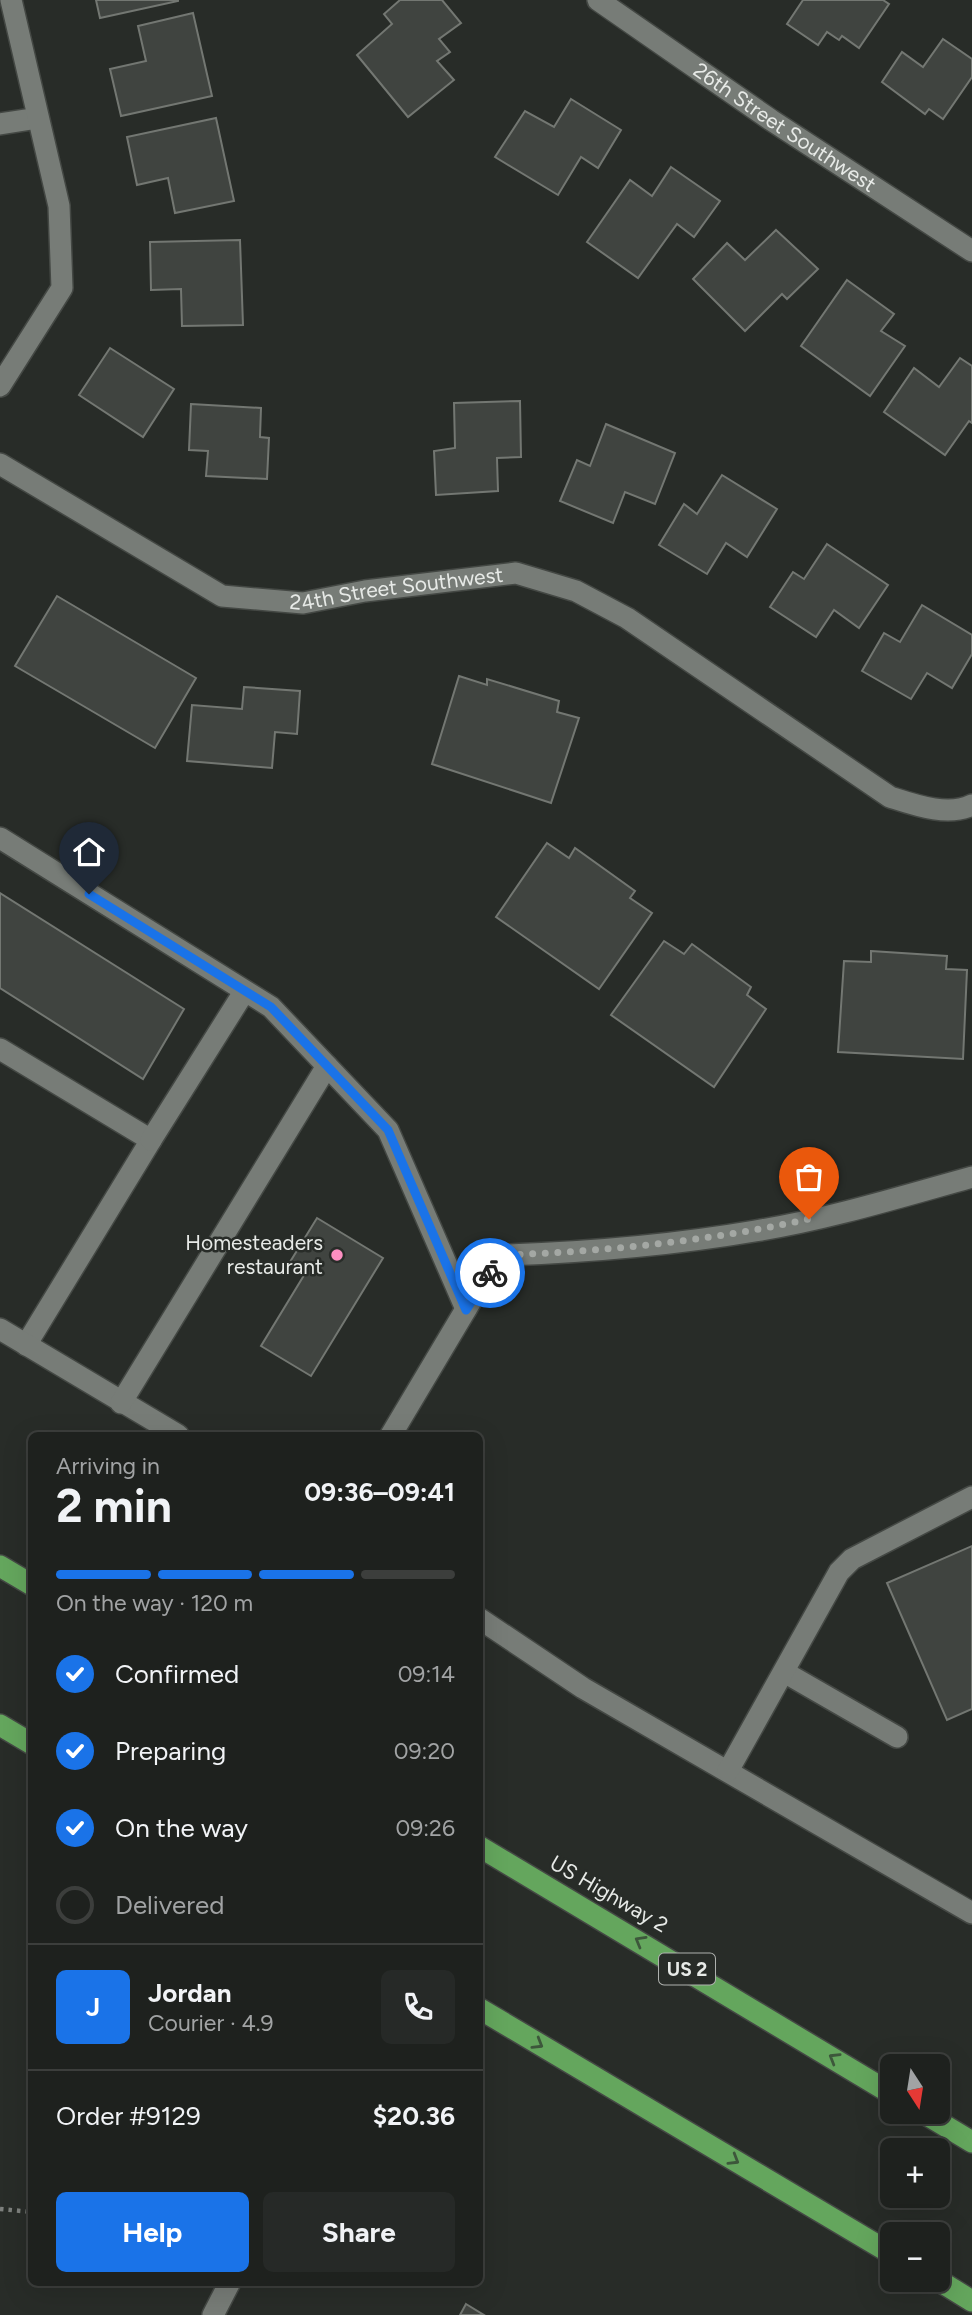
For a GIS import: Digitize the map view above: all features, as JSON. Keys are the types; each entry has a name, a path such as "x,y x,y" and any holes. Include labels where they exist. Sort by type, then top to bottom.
{"highway":[{"path":"0,1566 28,1583"},
{"path":"0,1725 28,1742"},
{"name":"US Highway 2","path":"483,1849 880,2087"},
{"path":"483,2011 880,2247"},
{"path":"941,2124 972,2143"},
{"path":"950,2288 972,2301"}],"street":[{"path":"0,386 62,288 59,206 11,0"},
{"name":"26th Street Southwest","path":"598,0 771,120 972,251"},
{"path":"0,124 38,118"},
{"name":"24th Street Southwest","path":"0,464 222,596 303,603 365,591 516,573 576,591 626,618 890,797 922,808 964,809 972,805"},
{"path":"0,838 271,1007 388,1130 466,1310"},
{"path":"26,1345 244,992"},
{"path":"0,1049 151,1140"},
{"path":"121,1403 327,1066"},
{"path":"393,1432 484,1279 507,1255 610,1251 757,1231 861,1208 972,1177"},
{"path":"0,1329 173,1432"},
{"path":"729,1772 839,1572 852,1559 972,1497"},
{"path":"483,1621 583,1688 972,1913"},
{"path":"784,1672 897,1737"},
{"path":"213,2315 228,2286"}],"path":[{"path":"0,2209 28,2212"}],"building":[{"path":"96,0 178,0 178,1 100,18"},
{"path":"400,0 442,0 461,23 439,39 450,52 437,61 454,80 408,117 357,55 392,24 384,14"},
{"path":"803,0 883,0 889,4 859,48 842,36 839,40 827,32 818,45 787,24"},
{"path":"193,13 212,96 121,116 110,69 146,61 138,26"},
{"path":"943,39 972,59 972,77 943,119 929,109 925,114 882,82 902,52 923,67"},
{"path":"571,99 621,130 598,168 581,157 558,195 495,157 525,111 554,127"},
{"path":"216,118 234,201 175,213 168,178 137,185 127,137"},
{"path":"671,167 720,201 694,237 677,224 638,278 587,242 630,180 652,196"},
{"path":"776,230 818,269 787,299 782,294 745,331 693,279 727,243 745,260"},
{"path":"240,240 243,325 182,326 181,289 151,290 150,242"},
{"path":"847,280 894,314 881,331 905,346 870,396 801,346"},
{"path":"110,348 174,389 143,437 79,395"},
{"path":"960,358 972,366 972,423 969,421 945,455 884,412 914,368 939,387"},
{"path":"520,401 521,457 497,458 498,491 436,495 434,451 455,448 454,403"},
{"path":"191,404 261,408 260,437 269,438 267,479 206,476 208,451 189,450"},
{"path":"606,424 675,453 655,504 625,492 613,523 560,501 577,460 590,466"},
{"path":"722,475 777,509 747,557 726,543 707,574 659,545 684,504 697,514"},
{"path":"827,544 888,585 859,628 834,610 816,637 770,607 793,572 804,579"},
{"path":"57,596 196,678 155,748 15,666"},
{"path":"922,605 972,635 972,654 952,688 927,673 911,699 862,671 884,633 900,642"},
{"path":"459,676 487,685 487,679 559,701 557,712 579,718 551,803 432,764"},
{"path":"244,687 300,691 297,734 275,732 272,768 187,761 192,705 242,709"},
{"path":"547,843 569,858 575,848 635,891 630,898 652,913 599,989 496,917"},
{"path":"0,893 184,1009 143,1079 0,988"},
{"path":"664,941 684,954 692,944 751,987 747,995 766,1009 714,1087 611,1015"},
{"path":"871,951 947,956 946,969 967,970 963,1059 838,1052 844,961 871,962"},
{"path":"317,1218 383,1258 311,1376 261,1346 306,1272 290,1262"},
{"path":"972,1546 972,1709 947,1720 887,1583"},
{"path":"466,2304 484,2315 460,2315"}],"way so far":[{"path":"490,1273 507,1255 610,1251 757,1231 809,1219"}],"place":[{"name":"Homesteaders restaurant","path":"337,1255"}],"route":[{"path":"89,894 271,1007 388,1130 428,1217 466,1310 490,1273"}]}
